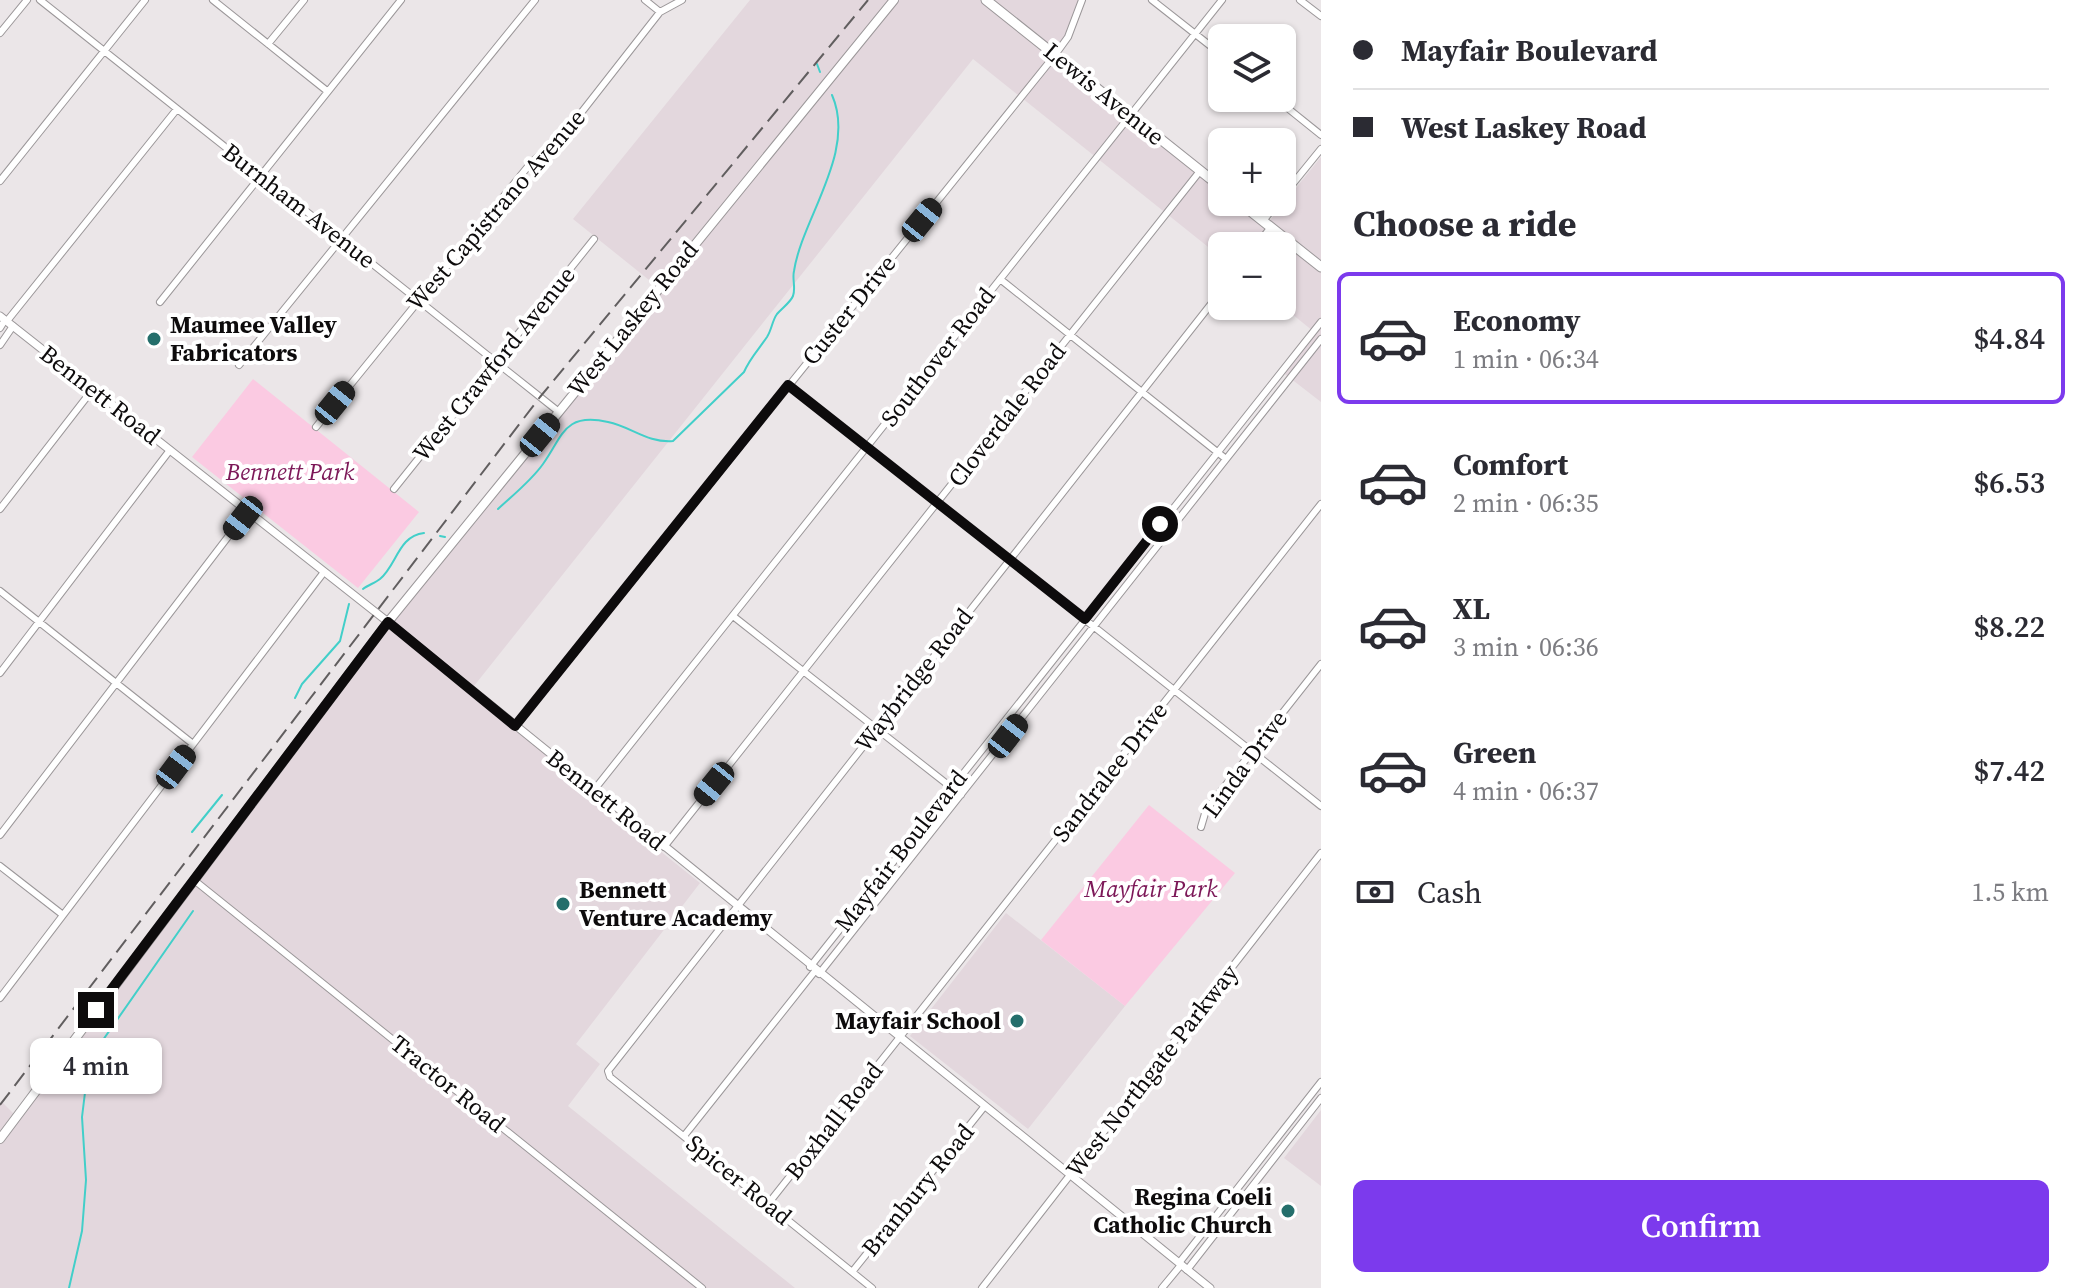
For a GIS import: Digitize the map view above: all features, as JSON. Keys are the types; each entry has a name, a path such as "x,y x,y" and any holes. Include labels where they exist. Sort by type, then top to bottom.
{"main road":[{"name":"West Laskey Road","path":"0,1139 388,622 894,0"},
{"name":"Lewis Avenue","path":"986,0 1208,177"},
{"path":"1257,216 1321,267"}],"street":[{"path":"0,33 27,0"},
{"name":"Burnham Avenue","path":"40,0 559,412"},
{"path":"0,181 145,0"},
{"path":"213,0 327,91"},
{"path":"268,44 304,0"},
{"path":"160,302 401,0"},
{"path":"239,365 535,0"},
{"path":"645,0 660,12"},
{"name":"West Capistrano Avenue","path":"316,427 530,164 570,127 660,12 682,0"},
{"name":"Custer Drive","path":"515,726 1055,55 1073,27 1082,0"},
{"path":"1152,0 1208,44"},
{"name":"Southover Road","path":"594,790 1222,0"},
{"path":"1300,0 1321,16"},
{"path":"0,328 177,109"},
{"path":"1292,112 1321,135"},
{"path":"1296,180 1321,149"},
{"name":"Cloverdale Road","path":"664,847 1200,171"},
{"path":"1263,232 1271,216"},
{"name":"West Crawford Avenue","path":"394,489 594,239"},
{"path":"1000,279 1226,459"},
{"name":"Waybridge Road","path":"608,1071 1208,308"},
{"path":"0,345 6,321"},
{"name":"Bennett Road","path":"6,321 388,622 1210,1288"},
{"name":"Mayfair Boulevard","path":"815,971 952,788 1321,322"},
{"name":"Mayfair Boulevard","path":"684,1136 961,795 1321,339"},
{"path":"788,385 1321,806"},
{"path":"0,509 93,389"},
{"path":"0,673 170,450"},
{"name":"Sandralee Drive","path":"899,1039 1321,504"},
{"path":"0,835 247,512"},
{"path":"0,998 324,572"},
{"path":"0,591 193,744"},
{"path":"733,616 961,795"},
{"name":"Linda Drive","path":"1201,827 1206,810 1321,664"},
{"name":"West Northgate Parkway","path":"982,1288 1321,853"},
{"path":"0,866 63,915"},
{"name":"Tractor Road","path":"194,880 702,1288"},
{"name":"Boxhall Road","path":"768,1204 899,1039"},
{"name":"Spicer Road","path":"608,1071 610,1077 872,1288"},
{"path":"1182,1266 1321,1082"},
{"path":"1162,1288 1254,1183 1321,1098"},
{"name":"Branbury Road","path":"852,1272 984,1107"},
{"path":"1271,1146 1279,1152"},
{"path":"1247,1177 1254,1183"}],"shaded area":[{"path":"750,0 1082,0 1078,17 1056,55 1208,177 1208,216 1257,216 1267,224 1273,216 1296,216 1296,188 1321,157 1321,402 1281,371 1313,331 1296,317 1296,232 1208,232 1208,247 973,59 474,686 559,756 553,765 700,883 576,1044 600,1064 568,1106 795,1288 0,1288 0,1105 2,1102 15,1115 388,622 659,288 573,219"},
{"name":"Mayfair School","path":"1006,913 1125,1006 1028,1129 910,1036"},
{"path":"1321,1110 1321,1186 1284,1158"}],"green space":[{"name":"Bennett Park","path":"253,379 419,512 358,588 192,457"},
{"name":"Mayfair Park","path":"1149,805 1235,873 1125,1006 1041,940"}],"waterway":[{"path":"817,64 820,72"},
{"path":"498,509 533,476 566,429 573,424 582,420 608,422 655,440 673,441 744,372 767,337 777,314 793,296 799,251 833,162 838,139 838,117 832,95"},
{"path":"363,589 386,573 409,539 424,533"},
{"path":"440,536 445,537"},
{"path":"295,698 302,684 340,641 349,604"},
{"path":"192,832 222,795"},
{"path":"69,1288 82,1231 86,1180 82,1117 89,1060 193,911"}],"railway":[{"path":"0,1105 540,397 868,0"}],"place":[{"name":"Maumee Valley Fabricators","path":"154,339"},
{"name":"Bennett Venture Academy","path":"563,904"},
{"name":"Mayfair School","path":"1017,1021"},
{"name":"Regina Coeli Catholic Church","path":"1288,1211"}],"route":[{"path":"96,1010 388,622 515,726 788,385 1085,619 1160,524"}]}
